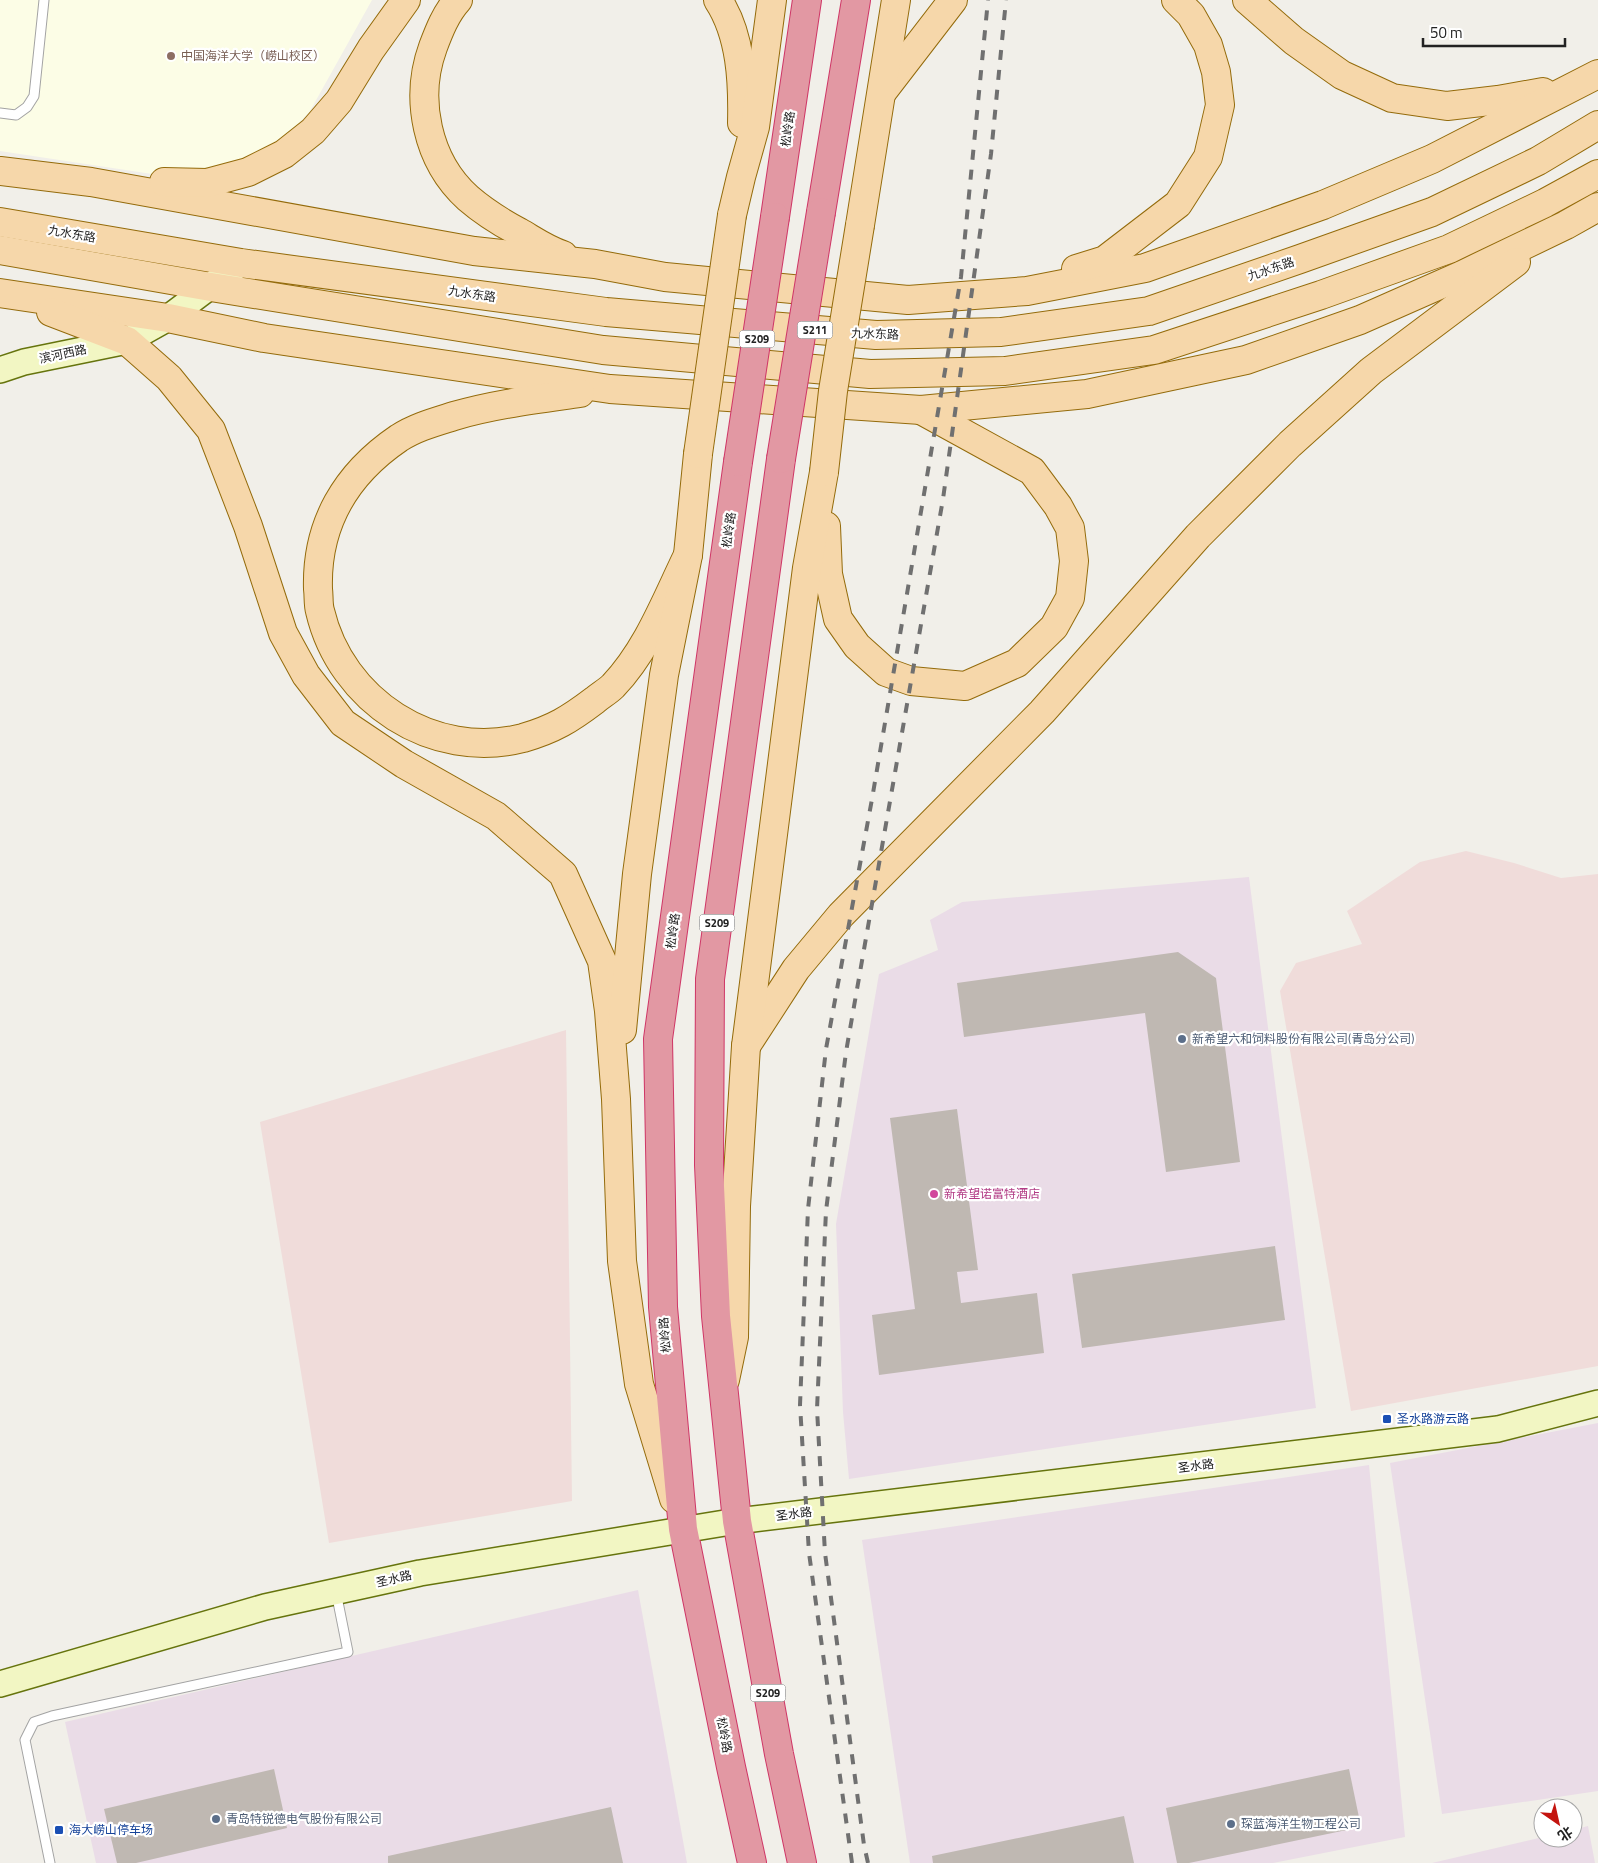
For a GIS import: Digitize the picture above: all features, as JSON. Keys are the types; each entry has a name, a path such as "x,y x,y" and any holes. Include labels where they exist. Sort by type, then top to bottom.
{"highway":[{"name":"松岭路","path":"752,1863 683,1530 663,1307 658,1038 738,462 807,0"},
{"name":"S209","path":"802,1863 779,1754 737,1521 716,1316 710,1165 710,979 781,459 856,0"}],"main road":[{"path":"91,182 207,183 248,172 284,154 313,131 339,101 371,49 406,0"},
{"path":"458,0 439,32 429,58 424,89 425,116 432,144 447,173 468,198 506,225 554,252 595,264 665,278 908,300 1027,291 1145,268 1323,205 1432,159 1598,74"},
{"path":"718,0 737,44 742,98 741,177"},
{"path":"616,1099 637,874 664,675 688,555 698,454 732,216 755,127 772,0"},
{"path":"724,1389 734,1337 736,1206 746,1046 807,568 824,472 833,391 896,0"},
{"path":"882,92 953,0"},
{"path":"996,294 1105,260 1178,204 1208,157 1220,105 1216,72 1208,45 1191,15 1176,0"},
{"path":"1247,0 1294,41 1342,76 1392,98 1446,106 1498,100 1571,87"},
{"name":"九水东路","path":"0,222 241,263 606,312 876,335 1001,332 1149,311 1291,262 1432,212 1538,161 1598,125"},
{"path":"0,171 91,182 474,251 595,264"},
{"path":"0,250 211,287 603,350 870,374 1005,371 1154,350 1321,295 1449,249 1545,203 1598,174"},
{"path":"2,294 168,318 264,338 610,389 921,410 1087,394 1246,360 1360,320 1566,226 1597,208"},
{"path":"746,1046 796,969 841,915 1042,712 1198,536 1290,444 1371,371 1566,226"},
{"path":"2,294 127,341 169,378 211,430 248,526 283,633 306,675 343,722 404,764 496,816 563,874 602,960 609,1011 616,1099 622,1261 638,1384 683,1530"},
{"path":"610,389 487,407 426,424 400,438 376,457 354,479 335,507 321,542 318,571 319,610 329,638 345,668 368,696 396,718 426,734 463,742 488,744 516,739 543,732 568,721 612,686 643,648 688,555"},
{"path":"824,472 828,574 838,619 857,646 886,672 911,681 965,686 1017,663 1054,627 1070,598 1074,561 1070,528 1058,506 1032,471 921,410"}],"street":[{"name":"滨河西路","path":"0,370 24,362 127,341 168,318 241,263"},
{"name":"圣水路","path":"0,1684 265,1607 420,1573 737,1521 1498,1429 1598,1403"}],"lane":[{"path":"0,113 16,115 27,107 34,96 44,0"},
{"path":"50,1863 25,1740 34,1722 62,1714 348,1652 336,1592"}],"shaded area":[{"name":"中国海洋大学（崂山校区）","path":"0,0 372,0 310,111 290,133 245,164 172,177 0,151"},
{"path":"1466,851 1514,863 1561,878 1598,874 1598,1366 1351,1411 1280,991 1296,963 1362,944 1347,911 1420,862"},
{"path":"1249,877 1316,1408 849,1479 843,1412 836,1224 879,974 938,950 930,920 962,902"},
{"path":"566,1030 572,1501 329,1543 260,1122"},
{"path":"1598,1423 1598,1791 1551,1798 1533,1798 1533,1801 1442,1814 1390,1463"},
{"path":"1369,1465 1405,1837 1273,1863 910,1863 862,1540"},
{"path":"638,1590 687,1863 96,1863 65,1722"},
{"path":"1588,1826 1595,1863 1432,1863 1533,1839 1533,1848 1583,1848 1583,1827"}],"building":[{"path":"1178,952 1216,978 1240,1162 1166,1172 1145,1013 964,1037 957,983"},
{"name":"新希望诺富特酒店","path":"957,1109 978,1270 957,1272 961,1303 1037,1293 1044,1353 879,1375 872,1315 915,1309 890,1118"},
{"path":"1275,1246 1285,1320 1082,1348 1072,1274"},
{"path":"274,1769 287,1828 136,1863 117,1863 104,1809"},
{"path":"1349,1769 1361,1827 1189,1863 1177,1863 1166,1808"},
{"path":"611,1807 623,1863 388,1863 388,1856"},
{"path":"1124,1816 1134,1863 933,1863 932,1856"}],"railway":[{"path":"852,1863 809,1553 800,1405 808,1209 826,1049 872,799 961,277 988,0"},
{"path":"868,1863 825,1553 817,1409 826,1211 846,1052 943,499 991,154 1006,0"}],"place":[{"name":"中国海洋大学（崂山校区）","path":"171,56"},
{"name":"新希望六和饲料股份有限公司(青岛分公司)","path":"1182,1039"},
{"name":"新希望诺富特酒店","path":"934,1194"},
{"name":"圣水路游云路","path":"1387,1419"},
{"name":"青岛特锐德电气股份有限公司","path":"216,1819"},
{"name":"琛蓝海洋生物工程公司","path":"1231,1824"},
{"name":"海大崂山停车场","path":"59,1830"}]}
